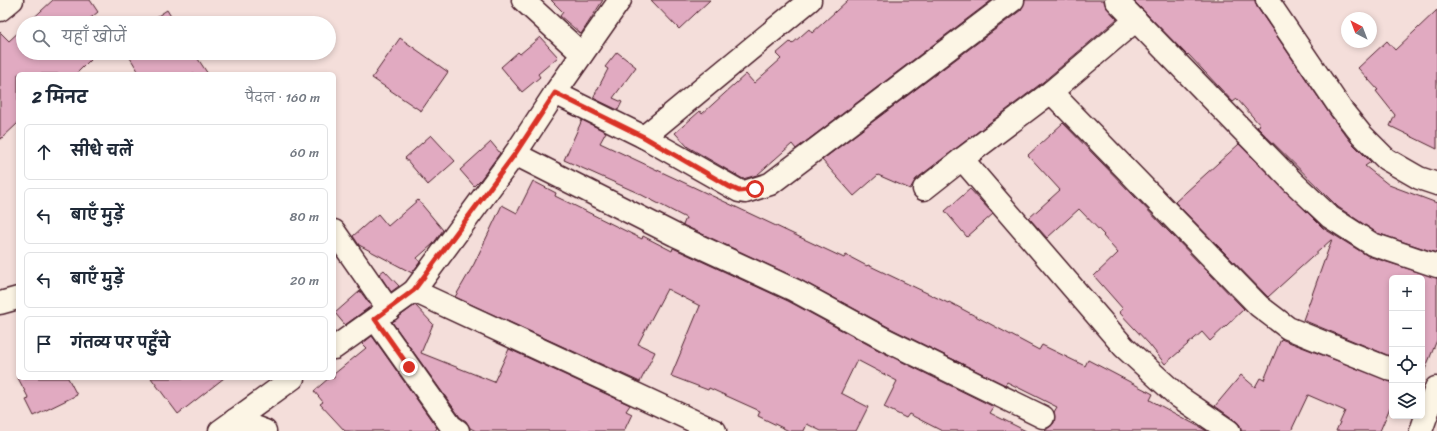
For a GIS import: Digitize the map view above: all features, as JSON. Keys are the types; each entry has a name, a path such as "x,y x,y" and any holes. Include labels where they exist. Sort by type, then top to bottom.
{"street":[{"path":"0,10 12,0"},
{"path":"523,0 582,54"},
{"path":"336,347 414,290 515,154 555,93 620,0"},
{"path":"644,137 810,0"},
{"path":"555,93 644,137 739,191 745,192 770,184 1012,0"},
{"path":"1116,0 1294,183 1330,217 1372,244 1437,266"},
{"path":"1267,0 1341,109 1361,134 1386,159 1419,178 1437,184"},
{"path":"924,189 1051,92 1136,20"},
{"path":"1051,92 1259,306 1288,328 1389,369"},
{"path":"515,154 675,235 794,290 886,340 1043,417"},
{"path":"962,159 1124,347 1179,398 1229,431"},
{"path":"336,234 382,314 451,426 458,431"},
{"path":"414,290 715,431"},
{"path":"0,303 16,299"},
{"path":"227,425 290,380"},
{"path":"1421,431 1432,386"},
{"path":"227,425 266,431"}],"building":[{"path":"53,0 90,0 98,12 93,16 36,16"},
{"path":"551,0 603,0 581,34 560,16 563,12"},
{"path":"651,0 710,0 679,29"},
{"path":"848,0 992,0 796,149 792,144 757,175 743,179 688,147 675,133 700,111 702,114 746,74 754,83 781,59 776,54 790,42 792,44 809,29 812,33"},
{"path":"1025,0 1104,0 1107,8 1117,19 1043,82 916,179 910,189 878,175 854,196 822,160 1021,10"},
{"path":"1133,0 1255,0 1257,7 1331,116 1351,142 1371,162 1365,166 1389,185 1437,203 1437,253 1377,233 1338,207 1257,127 1260,125 1237,99 1233,102 1188,54 1187,55"},
{"path":"167,10 171,16 158,16"},
{"path":"1437,10 1437,149 1390,126 1395,115 1376,91 1378,90 1358,68 1387,41 1395,50"},
{"path":"0,32 9,41 16,34 16,60 90,60 78,72 16,72 16,125 0,140"},
{"path":"540,37 558,57 538,74 540,77 522,92 501,67 518,52 520,54"},
{"path":"400,38 448,72 421,111 372,78"},
{"path":"617,52 636,67 613,98 622,102 618,110 593,98 608,69 605,67"},
{"path":"131,60 199,60 207,72 139,72"},
{"path":"582,120 606,132 600,143 844,258 846,255 948,303 949,302 1039,350 1042,345 1085,366 1088,360 1153,394 1150,400 1207,431 1045,431 1054,423 1054,412 1057,407 1007,382 1005,385 892,329 799,279 683,225 686,218 638,193 564,160"},
{"path":"1063,123 1244,309 1210,341 1202,332 1165,364 1149,344 1119,312 1123,309 1094,276 1118,253 1103,236 1104,235 1079,209 1047,238 1029,218 1060,190 1028,155"},
{"path":"431,135 455,161 428,185 405,158"},
{"path":"491,142 500,153 474,186 460,170"},
{"path":"1239,144 1323,228 1368,256 1437,278 1437,340 1425,370 1425,275 1389,275 1389,356 1303,320 1332,239 1268,297 1175,202"},
{"path":"533,181 556,193 555,196 642,239 643,236 672,251 673,248 788,301 880,351 994,407 990,413 1026,431 942,431 909,414 906,418 884,407 897,381 857,360 841,393 868,407 856,431 821,431 807,424 804,431 789,431 758,416 760,411 709,388 708,390 671,376 700,306 667,289 638,344 655,352 640,382 455,297 474,264 502,205 517,213"},
{"path":"970,189 993,214 967,237 945,211"},
{"path":"418,200 443,230 433,244 417,258 420,262 412,273 359,245 353,236 378,214 388,226"},
{"path":"384,270 399,286 391,292 379,274"},
{"path":"360,291 371,306 345,325 336,312"},
{"path":"415,305 433,324 421,353 494,382 509,349 630,405 626,411 632,414 624,431 476,431 470,428 466,421 460,417 392,322"},
{"path":"372,336 437,428 435,431 345,431 320,404 323,402 314,391 327,380 336,380 336,372 366,348 362,344"},
{"path":"1281,339 1389,381 1389,410 1380,431 1336,431 1345,411 1308,395 1291,431 1241,431 1240,425 1236,421 1215,406 1241,375 1255,387 1260,378 1264,380"},
{"path":"19,380 69,380 77,395 34,416 26,400 29,399"},
{"path":"152,380 221,380 178,414"}],"route":[{"path":"409,367 375,319 414,290 515,154 555,93 644,137 730,187 745,192 755,189"}]}
